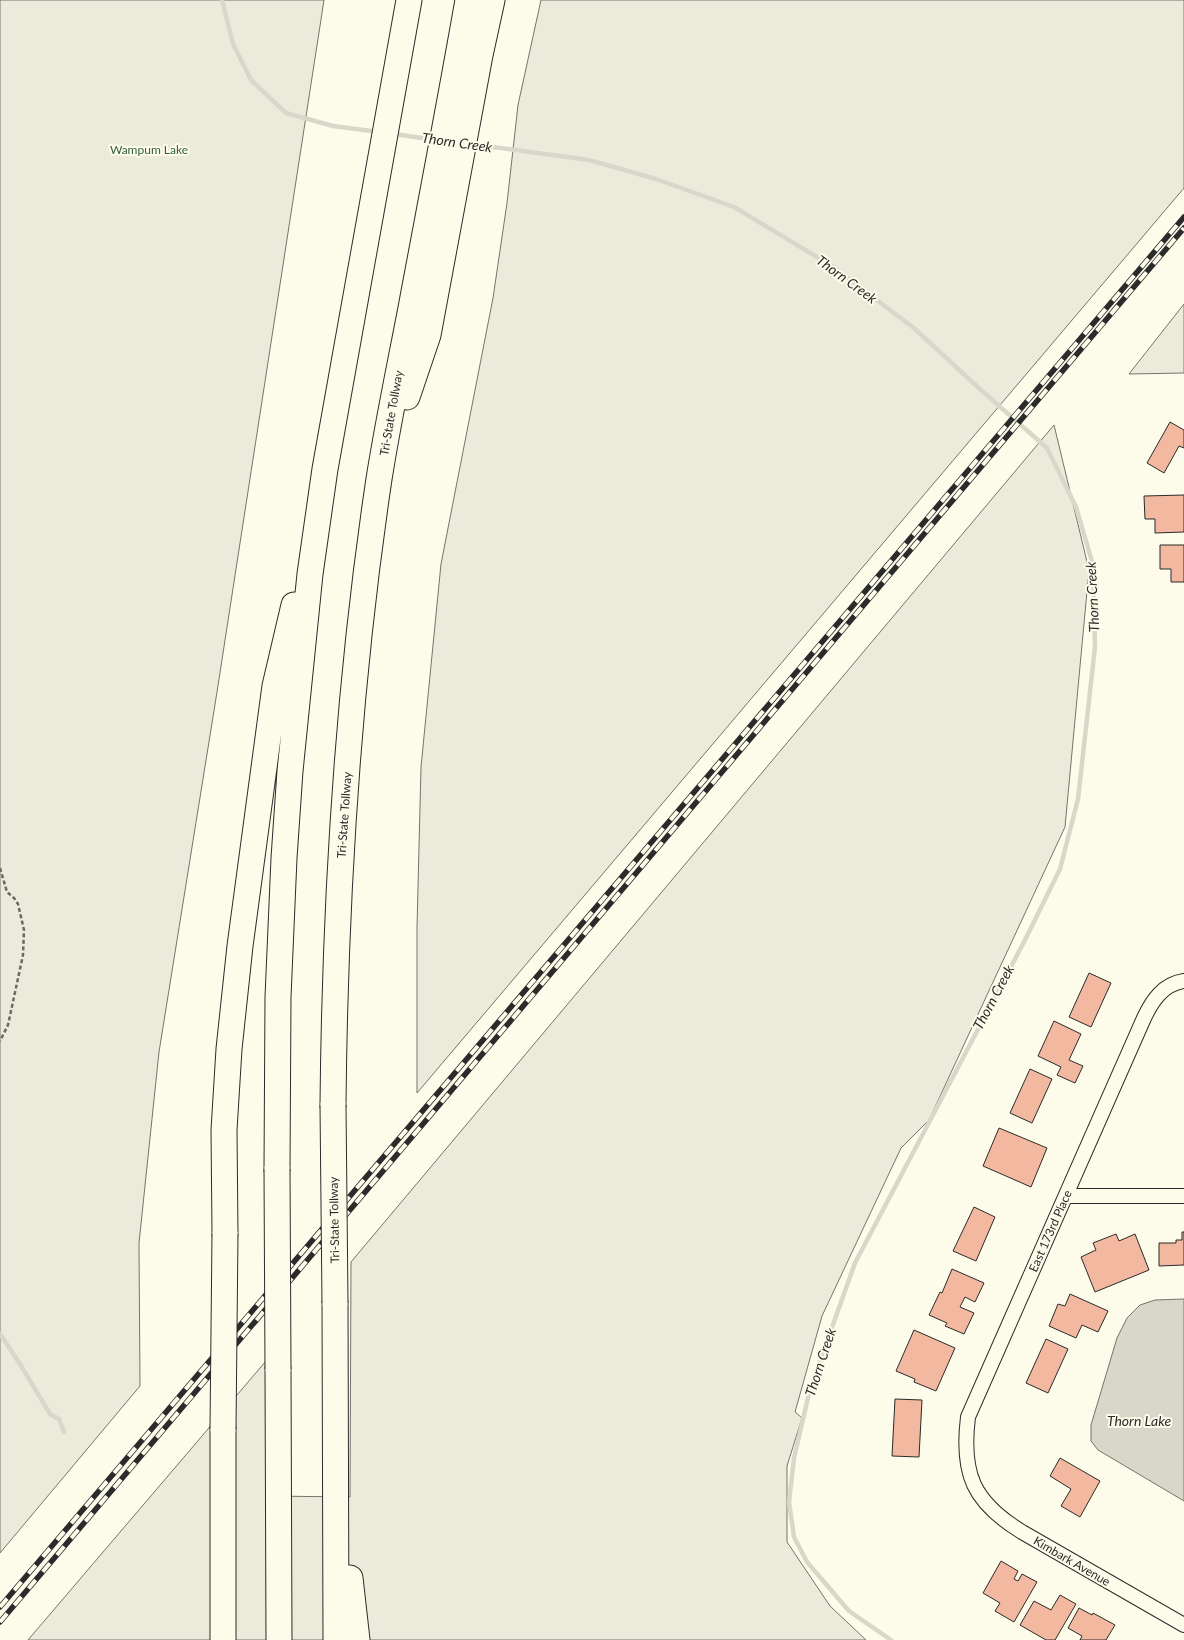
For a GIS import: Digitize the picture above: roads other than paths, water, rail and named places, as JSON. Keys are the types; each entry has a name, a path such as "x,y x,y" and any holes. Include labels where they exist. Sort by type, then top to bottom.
{"highway":[{"path":"468,0 470,53"},
{"path":"470,53 492,0"},
{"path":"279,1640 277,1169 280,940 290,771 310,574 325,469 409,2"},
{"name":"Tri-State Tollway","path":"336,1640 333,1104 336,930 346,775 366,576 380,478 428,334 438,221 470,53"},
{"path":"223,1640 224,1130 229,1049 258,805 275,686 325,469"},
{"path":"335,1447 357,1640"}],"street":[{"name":"East 173rd Place","path":"974,1483 969,1469 967,1453 968,1417 1152,1001 1164,988 1184,981"},
{"path":"1066,1196 1184,1196"},
{"name":"Kimbark Avenue","path":"974,1483 981,1499 1005,1522 1184,1625"}],"water":[{"name":"Thorn Lake","path":"1184,1299 1184,1501 1098,1450 1091,1441 1091,1425 1117,1338 1127,1318 1140,1305 1155,1300"}],"waterway":[{"name":"Thorn Creek","path":"222,0 233,44 251,80 286,113 333,126 379,132"},
{"name":"Thorn Creek","path":"394,134 436,140"},
{"name":"Thorn Creek","path":"471,144 589,160 656,179 734,207 832,266 915,329 1047,448 1076,507 1093,565 1095,647 1078,799 1060,869 1025,940 855,1263 810,1389 794,1458 789,1502 794,1537 807,1562 849,1611 891,1640"},
{"path":"0,1334 50,1414 59,1419 64,1432"}],"railway":[{"path":"0,1607 1184,217"},
{"path":"0,1622 1184,228"}],"park label":[{"name":"Wampum Lake","path":"149,149"}]}
